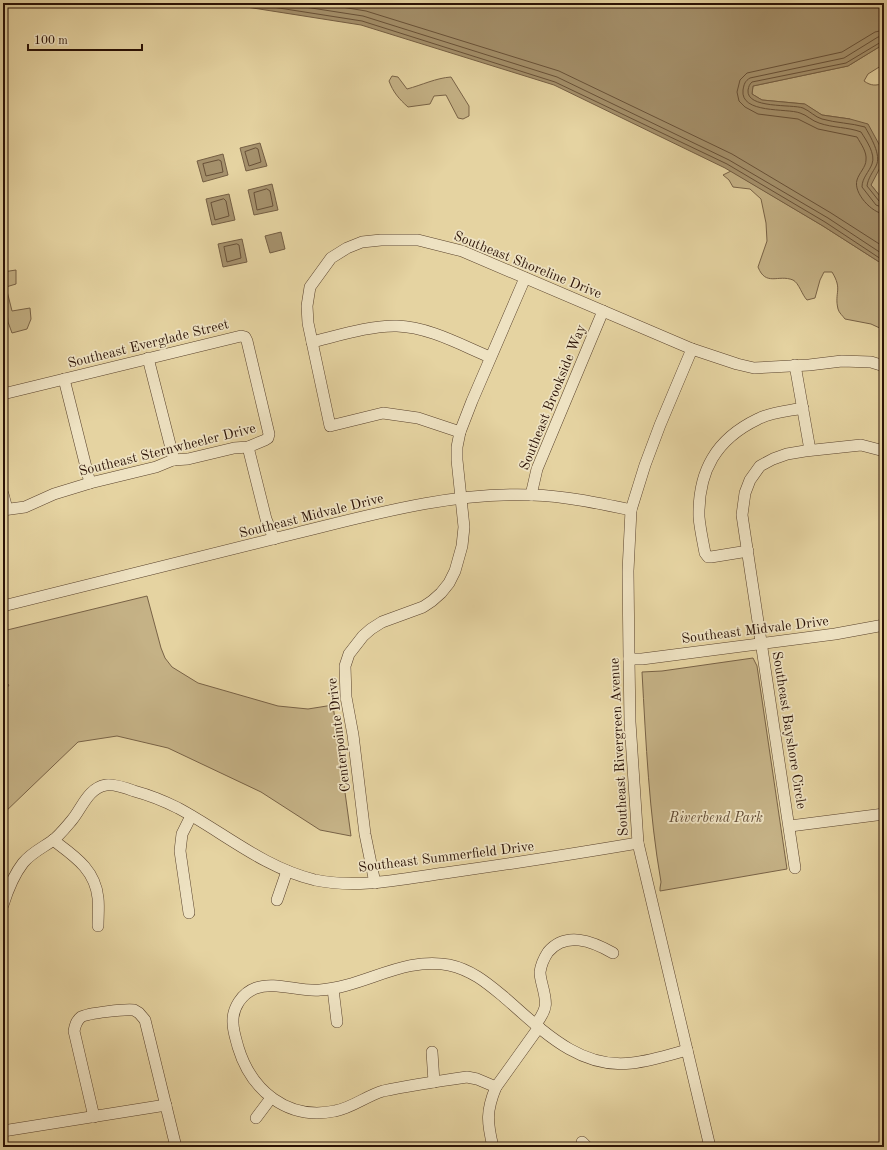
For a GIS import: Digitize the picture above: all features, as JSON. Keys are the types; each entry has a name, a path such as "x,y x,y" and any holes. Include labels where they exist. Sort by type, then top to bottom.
{"street":[{"name":"Southeast Shoreline Drive","path":"460,432 418,418 384,413 330,426 308,323 306,306 310,287 331,258 347,248 362,242 403,239 418,240 462,251 692,349 754,368 842,361 871,362 884,366"},
{"name":"Centerpointe Drive","path":"374,883 365,834 353,735 346,697 345,666 349,654 363,636 371,629 382,622 423,608 441,593 449,583 459,561 464,527 458,482 457,460 457,446 460,432 525,278"},
{"name":"Southeast Brookside Way","path":"531,495 537,469 603,311"},
{"path":"312,342 353,332 396,326 427,332 490,358"},
{"name":"Southeast Everglade Street","path":"3,394 240,336 245,337 247,340 269,434 268,438"},
{"name":"Southeast Rivergreen Avenue","path":"692,349 660,425 645,465 631,510 628,571 630,722 638,843 710,1147"},
{"path":"148,358 174,460"},
{"path":"795,365 810,450"},
{"path":"64,379 90,483"},
{"path":"748,551 711,557 708,557 705,553 699,518 700,491 708,464 721,445 737,432 759,418 803,408"},
{"name":"Southeast Sternwheeler Drive","path":"5,510 25,507 54,494 90,483 156,467 174,460 188,459 234,448 248,447 268,438"},
{"name":"Southeast Bayshore Circle","path":"795,868 790,826 742,515 745,493 750,480 760,466 787,454 861,445 884,451"},
{"path":"248,447 266,518 274,539"},
{"path":"3,494 5,510"},
{"name":"Southeast Midvale Drive","path":"3,606 392,510 461,497 531,495 575,499 631,510"},
{"name":"Southeast Midvale Drive","path":"629,659 642,659 761,644 836,634 884,625"},
{"name":"Southeast Summerfield Drive","path":"3,905 14,875 24,862 37,850 53,840 71,821 89,795 98,788 106,785 124,788 150,796 192,816 236,844 287,871 323,881 374,883 541,859 638,843"},
{"path":"790,826 884,814"},
{"path":"189,913 180,851 182,834 192,816"},
{"path":"53,840 76,858 89,871 95,884 98,897 98,926"},
{"path":"277,900 287,871"},
{"path":"493,1147 489,1128 488,1112 496,1087 545,1011 547,1004 540,972 546,956 552,948 565,940 582,940 613,953"},
{"path":"496,1087 477,1079 467,1077 381,1092 341,1109 325,1113 301,1111 288,1107 271,1098 253,1080 244,1065 234,1034 233,1023 236,1007 241,999 251,990 267,985 302,990 333,989 412,965 435,963 462,968 480,977 564,1046 574,1053 599,1062 611,1064 633,1063 687,1050"},
{"path":"333,989 336,1022"},
{"path":"94,1117 74,1031 75,1025 78,1020 92,1014 130,1010 139,1013 144,1018 176,1147"},
{"path":"432,1052 434,1082"},
{"path":"256,1118 271,1098"},
{"path":"3,1131 166,1105"}],"green space":[{"path":"884,44 884,64 868,74 864,81 874,85 884,83 884,201 871,185 874,177 850,119 822,115 804,104 762,100 752,94 753,86 848,66"},
{"path":"392,76 398,77 407,89 434,80 451,77 469,106 469,116 463,119 458,118 446,95 434,96 430,104 408,107 392,89 389,81"},
{"path":"731,171 823,226 884,265 884,330 871,324 845,319 838,309 838,287 832,272 824,272 815,298 807,300 793,280 782,278 773,279 765,277 761,273 758,267 767,241 766,223 761,199 750,189 733,187 729,180 723,175"},
{"path":"16,270 16,284 6,287 12,311 30,308 31,319 27,329 12,333 8,322 5,293 3,289 3,272"},
{"path":"147,596 165,658 172,667 198,683 278,706 308,709 333,705 351,836 320,830 261,792 168,748 117,736 78,742 3,814 3,694 9,685 3,681 3,631"},
{"name":"Riverbend Park","path":"753,658 757,666 787,869 660,891 661,882 648,778 642,672 662,671"}],"water":[{"path":"221,3 884,3 884,44 848,66 753,86 752,94 762,100 805,104 822,115 850,119 868,124 880,146 882,164 871,185 884,201 884,265 823,226 725,168 554,85 361,25"},
{"path":"260,143 267,166 246,171 240,148"},
{"path":"223,154 228,175 203,182 197,161"},
{"path":"272,184 278,210 254,215 248,190"},
{"path":"229,194 235,220 212,225 206,199"},
{"path":"281,232 285,249 270,253 265,236"},
{"path":"242,239 247,262 223,267 218,244"}]}
